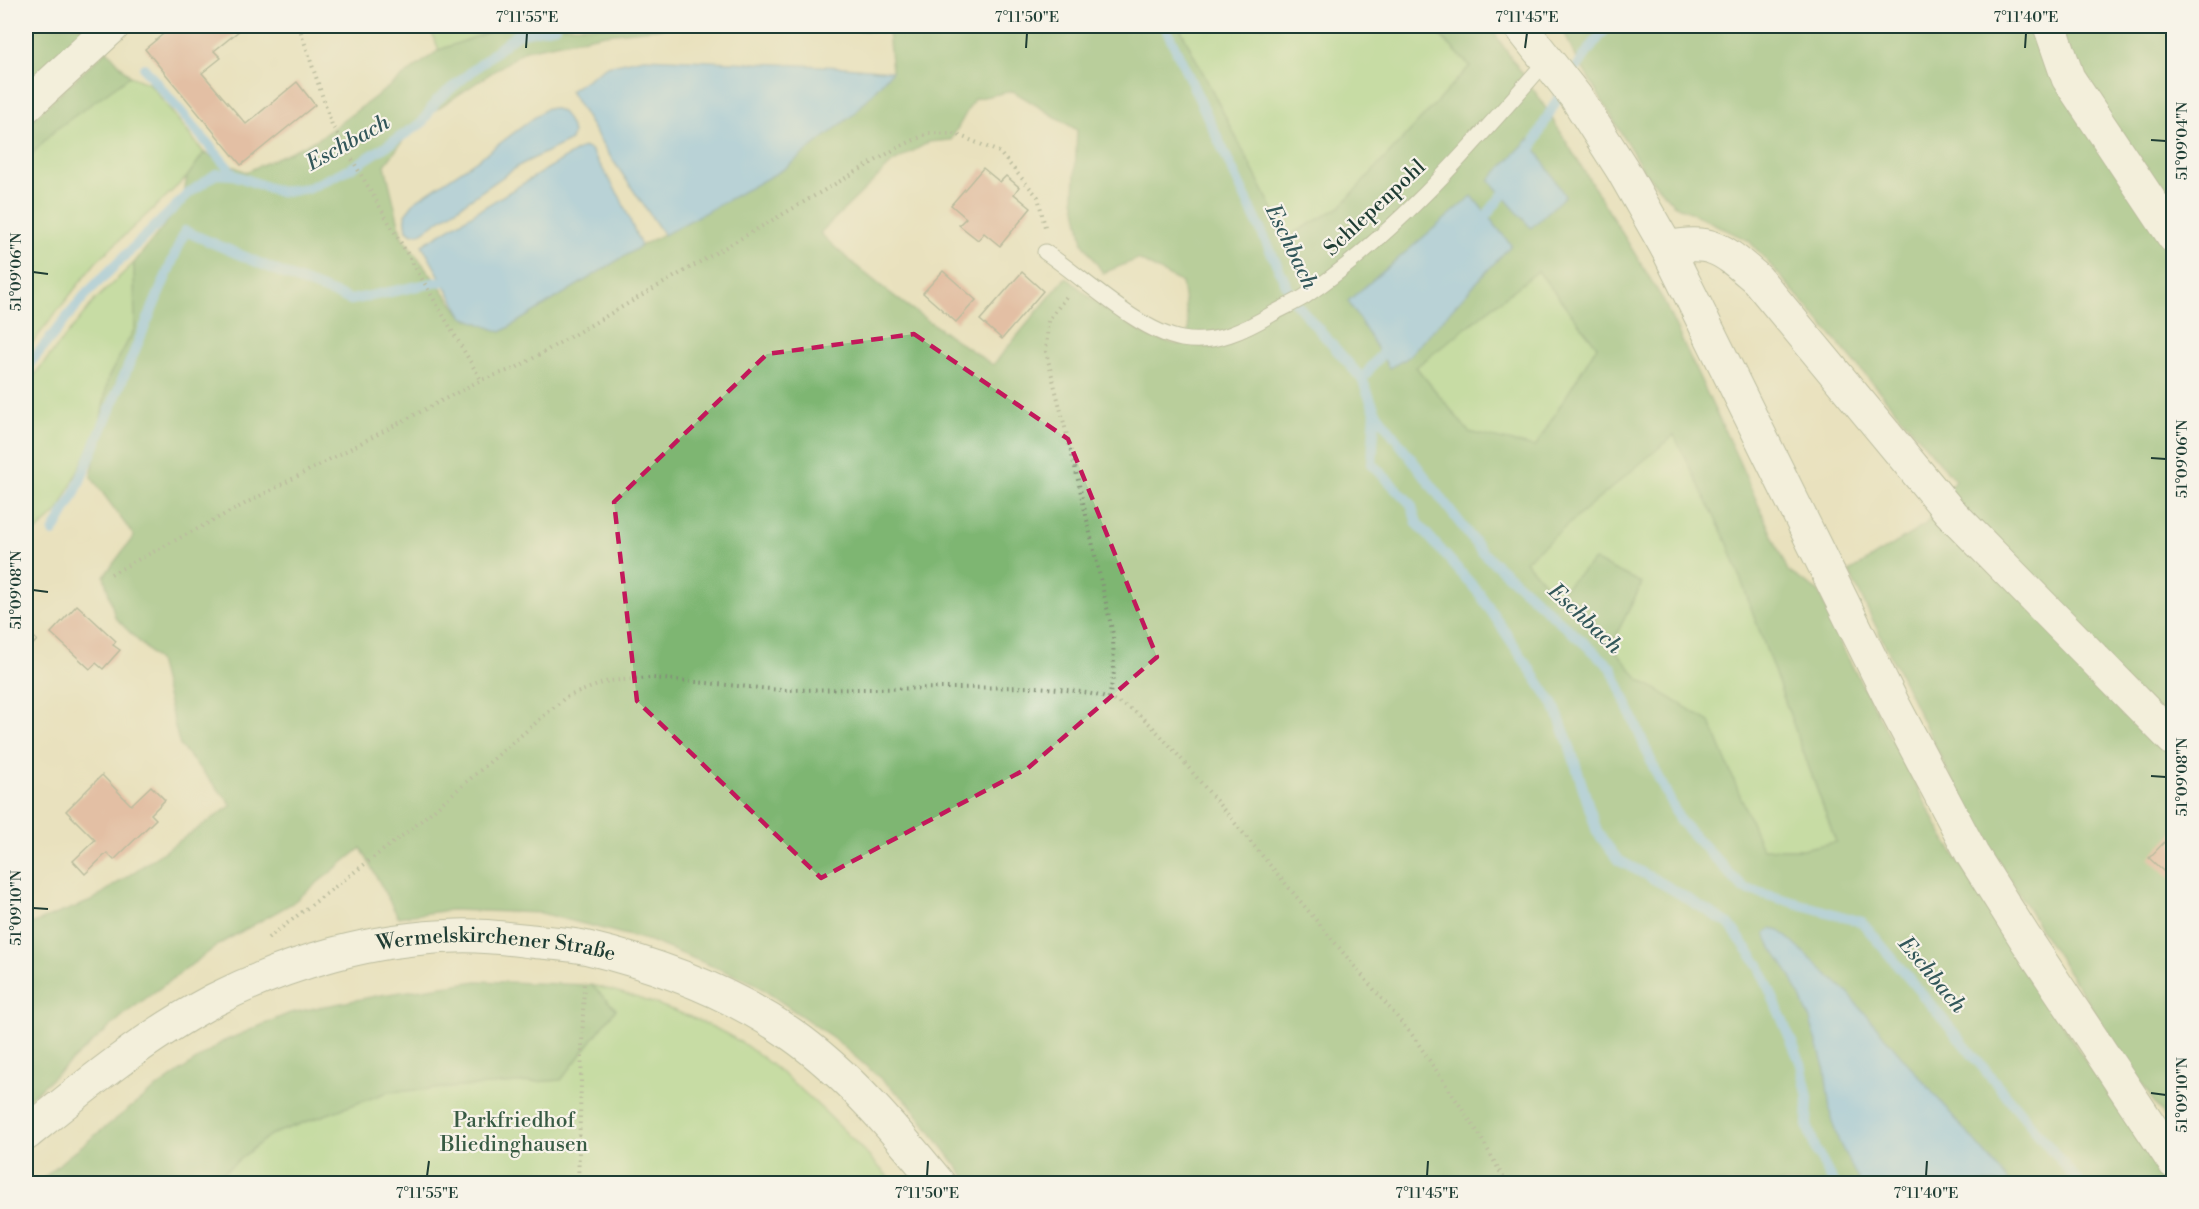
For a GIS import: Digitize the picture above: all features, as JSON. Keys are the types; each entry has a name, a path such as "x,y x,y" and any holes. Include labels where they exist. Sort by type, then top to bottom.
{"main road":[{"path":"26,106 113,26"},
{"path":"1520,26 1548,59 1604,140 1667,248 1894,706 1972,854 2174,1162"},
{"path":"2050,26 2068,78 2174,237"},
{"path":"1667,248 1683,245 1711,246 1732,258 1757,279 1949,511 2174,740"},
{"name":"Wermelskirchener Straße","path":"26,1134 82,1089 162,1031 213,1001 246,985 307,962 395,941 492,936 586,947 639,962 695,983 757,1012 824,1060 859,1093 890,1125 939,1184"}],"lane":[{"name":"Schlepenpohl","path":"1045,252 1149,327 1166,335 1183,340 1208,340 1230,334 1253,325 1302,298 1358,256 1423,195 1548,59"}],"path":[{"path":"299,26 332,125 481,381"},
{"path":"111,574 481,381 516,368 899,147 929,133 956,134 999,152 1038,197 1045,226 1045,252"},
{"path":"1080,278 1048,321 1046,352 1113,634 1114,672 1109,699"},
{"path":"267,939 416,825 566,697 608,681 653,678 781,690 1036,687 1076,691 1109,699 1135,712 1172,748 1413,1036 1479,1134 1507,1184"},
{"path":"578,1184 586,947"}],"highlighted area":[{"path":"914,334 1068,439 1157,657 1028,768 821,878 637,701 614,502 767,354"}],"green space":[{"path":"26,26 90,26 26,85"},
{"path":"429,26 506,26 439,50"},
{"path":"506,26 680,26 606,34 526,50 416,123 385,165 402,237 463,317 501,332 641,246 784,169 892,71 888,32 799,26 1179,26 1287,237 1340,207 1470,66 1431,26 1489,26 1540,99 1662,298 1788,571 1819,592 1842,647 1943,836 2099,1081 2170,1183 970,1183 908,1102 832,1037 752,982 650,941 541,913 451,910 398,917 361,848 291,904 221,943 126,1013 26,1101 26,926 91,901 232,805 180,746 158,661 115,617 104,576 134,536 91,477 108,378 135,328 134,263 182,203 187,177 204,153 246,172 318,139 439,50","holes":["1013,91 1077,130 1074,198 1083,243 1103,273 1138,259 1182,283 1189,330 1179,345 1149,337 1104,309 1066,277 993,365 882,287 820,233 892,163 929,142 951,140 974,99","1538,271 1597,346 1535,447 1469,432 1416,367","1674,435 1728,544 1836,842 1802,849 1762,849 1710,722 1639,679 1611,645 1642,583 1594,560 1556,596 1525,561"]},
{"path":"1179,26 1431,26 1470,66 1340,207 1287,237"},
{"path":"1562,26 2173,26 2173,1131 2046,938 1963,802 1849,572 1925,525 1955,480 1749,241 1673,204 1643,170 1572,50"},
{"path":"107,50 130,76 55,130 26,160 26,125"},
{"path":"130,76 150,84 204,153 187,177 96,262 26,351 26,160 55,130"},
{"path":"134,263 135,328 108,378 100,426 59,510 37,531 26,518 26,385 95,300"},
{"path":"1538,271 1597,346 1535,448 1469,432 1416,367"},
{"path":"1674,434 1728,544 1836,842 1802,849 1762,849 1710,723 1638,679 1611,645 1642,584 1555,596 1525,561"},
{"path":"477,981 591,985 616,1009 561,1080 388,1092 270,1135 209,1183 38,1183 66,1158 148,1094 222,1042 290,1013 381,995"},
{"name":"Parkfriedhof Bliedinghausen","path":"591,985 694,1018 748,1047 806,1094 894,1183 209,1184 270,1135 388,1092 561,1080 616,1009"}],"water":[{"path":"644,58 892,71 854,114 784,169 664,235 608,153 570,91 607,66"},
{"path":"547,108 553,108 564,114 573,132 571,140 520,165 421,233 412,234 407,230 405,214 415,201 479,159"},
{"path":"1529,139 1565,196 1531,228 1489,180"},
{"path":"583,147 591,150 620,197 641,246 501,332 463,317 422,245"},
{"path":"1472,196 1511,245 1406,359 1389,368 1348,301"},
{"path":"1771,929 1780,931 1846,991 2010,1183 1860,1183 1839,1142 1831,1118 1825,1070 1809,1016 1790,975 1765,934"}],"building":[{"path":"173,26 245,26 214,51 221,58 202,73 246,124 297,82 315,105 241,165 145,49"},
{"path":"983,168 1000,182 1006,176 1019,187 1014,194 1031,208 1000,246 984,233 978,240 959,225 966,218 951,205"},
{"path":"943,271 976,300 956,322 923,293"},
{"path":"1022,272 1043,291 1002,339 980,320"},
{"path":"77,605 116,641 113,645 120,650 103,669 96,663 90,669 51,633"},
{"path":"26,630 37,640 26,652"},
{"path":"102,775 131,805 151,786 165,800 151,814 156,819 114,860 107,853 85,874 73,861 95,840 66,811"},
{"path":"2174,832 2174,881 2149,858"}],"waterway":[{"name":"Eschbach","path":"26,368 86,294 189,193 216,174 234,175 280,192 309,188 355,166 422,123 436,101 517,34 556,26"},
{"name":"Eschbach","path":"1165,26 1294,301 1362,379 1375,411 1482,552 1611,667 1654,768 1680,821 1743,888 1862,922 2080,1184"},
{"path":"1527,158 1563,89 1584,56 1608,26"},
{"path":"144,68 234,175"},
{"path":"1478,226 1511,184"},
{"path":"53,532 74,495 185,231 351,300 443,281"},
{"path":"1362,379 1389,344"},
{"path":"1375,411 1372,464 1411,504 1417,523 1479,593 1554,705 1597,832 1618,860 1665,885 1729,924 1759,965 1801,1064 1808,1098 1807,1125 1816,1150 1834,1184"}]}
